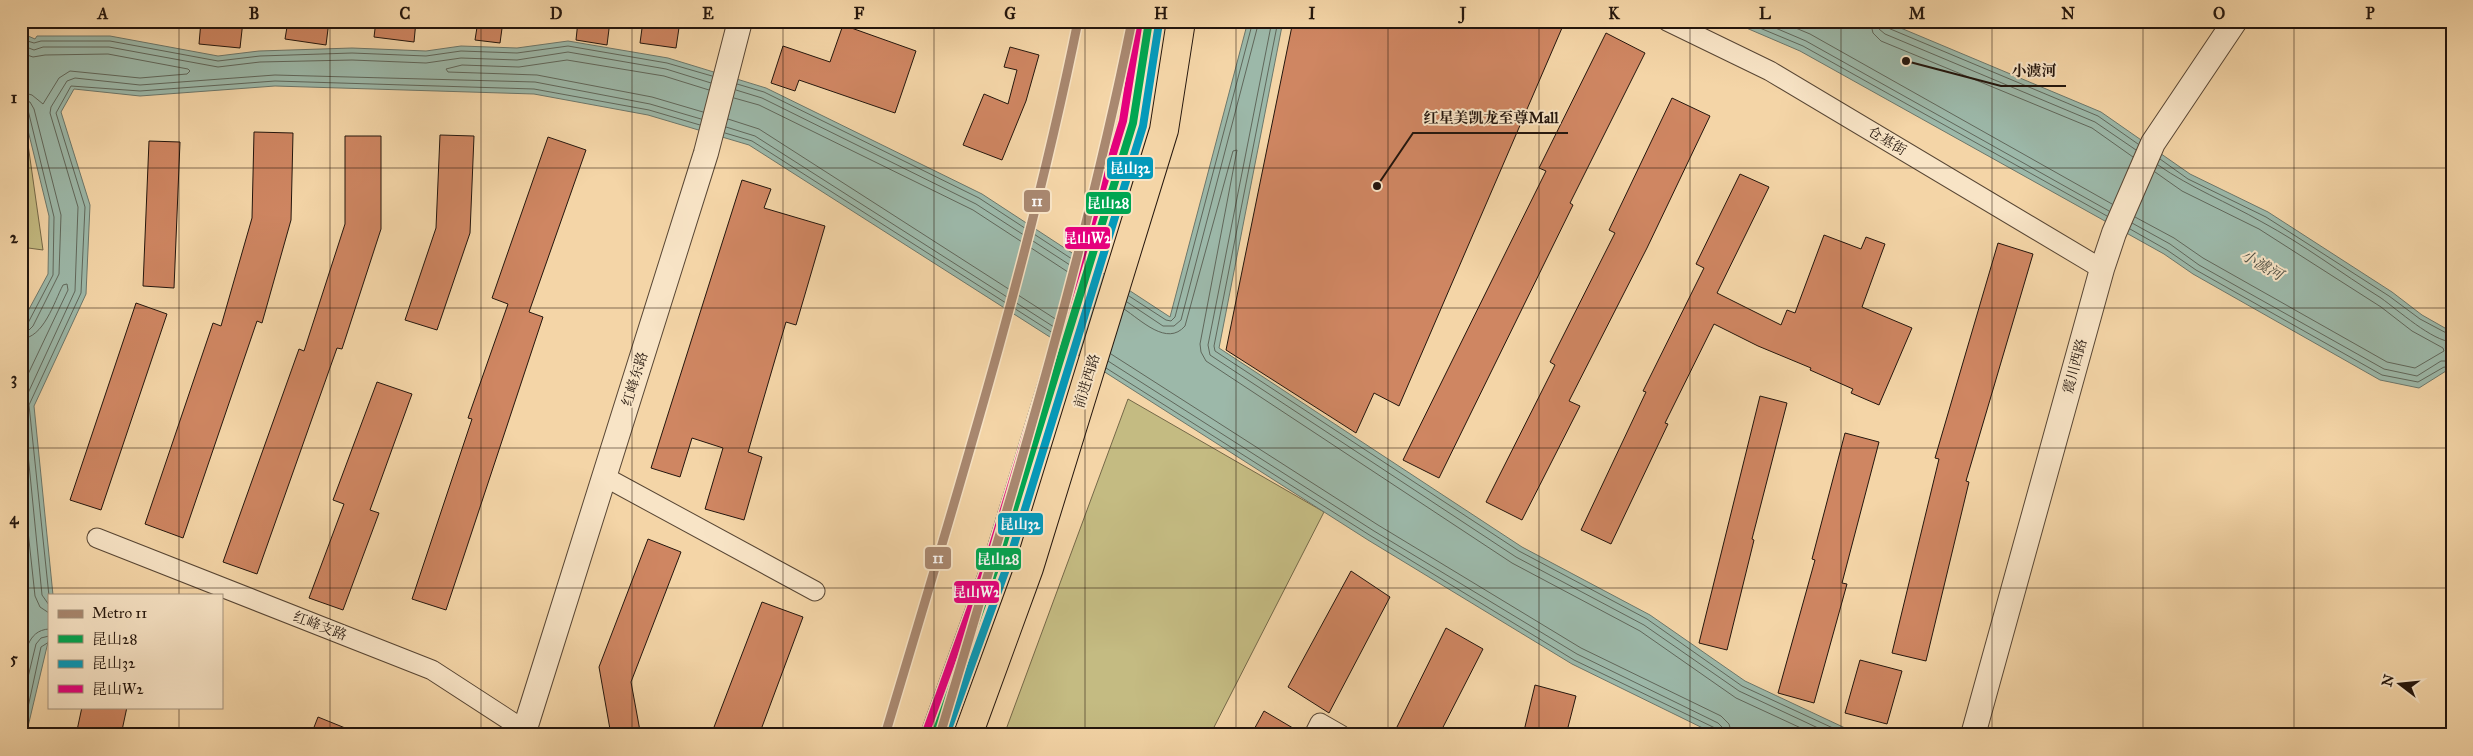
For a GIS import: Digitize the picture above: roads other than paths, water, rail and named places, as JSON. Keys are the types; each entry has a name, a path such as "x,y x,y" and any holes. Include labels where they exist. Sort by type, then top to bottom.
{"main road":[{"path":"935,735 999,558 1098,240 1133,123 1149,21"},
{"name":"前进西路","path":"968,735 1029,568 1164,130 1181,21"}],"street":[{"name":"红峰东路","path":"526,734 706,153 740,21"},
{"name":"仓基街","path":"1667,21 1770,71 2102,269"},
{"name":"震川西路","path":"1973,735 2102,269 2114,232 2153,143 2234,21"},
{"path":"605,477 815,591"},
{"name":"红峰支路","path":"97,538 432,670 526,734"},
{"path":"1314,735 1320,723 1341,735"}],"water":[{"path":"1248,21 1283,21 1219,348 1522,547 1650,615 1745,681 1860,735 1717,735 1572,664 1368,540 749,145 648,115 534,94 275,86 140,96 74,89 61,112 90,205 86,294 34,406 53,594 48,594 48,642 26,735 21,735 21,324 48,274 49,216 22,106 21,33 35,39 37,36 110,36 218,56 259,51 352,48 426,51 461,46 517,48 568,41 668,58 766,88 982,194 1170,317"},
{"path":"1730,21 1884,21 2101,112 2190,174 2268,212 2392,292 2422,315 2452,332 2452,375 2446,371 2419,388 2380,380 2193,274 2164,254 1800,51"}],"metro line":[{"name":"11","path":"885,735 990,380 1037,201 1078,21"},
{"name":"11","path":"940,735 1019,469 1068,291 1113,111 1132,21"}],"place":[{"name":"小澞河","path":"1906,61"},
{"name":"红星美凯龙至尊Mall","path":"1377,186"}]}
